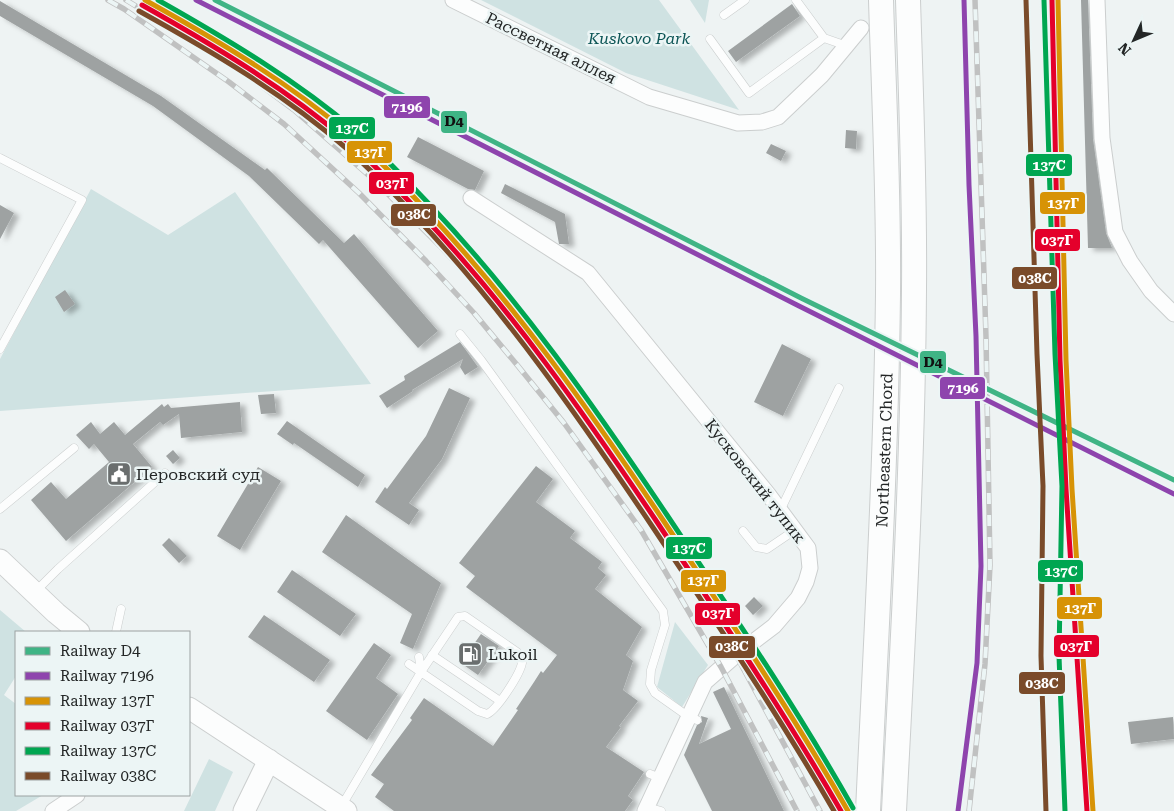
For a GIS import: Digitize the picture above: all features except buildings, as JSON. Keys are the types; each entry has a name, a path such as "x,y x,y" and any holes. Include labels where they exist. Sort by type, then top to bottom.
{"main road":[{"name":"Northeastern Chord","path":"868,811 884,457 888,292 886,148 880,0"},
{"name":"Northeastern Chord","path":"894,811 910,458 914,288 913,156 908,0"}],"street":[{"path":"1097,0 1102,138 1115,232 1130,261 1151,291 1174,314"},
{"name":"Рассветная аллея","path":"461,2 649,96 738,123 762,122 778,117 822,75 861,28"},
{"name":"Кусковский тупик","path":"471,198 588,273 796,529 808,548 810,568 798,598 774,626 705,682 693,718 655,776 645,810"},
{"path":"0,560 78,631"},
{"path":"190,711 269,760 342,810"},
{"path":"244,811 269,760"},
{"path":"53,811 76,796"}],"lane":[{"path":"724,15 745,0"},
{"path":"796,0 824,38 847,46"},
{"path":"710,39 749,93 824,38"},
{"path":"0,158 82,200 0,349"},
{"path":"460,334 663,611 665,625 652,670 650,684 655,693 693,718"},
{"path":"780,511 839,388"},
{"path":"0,509 74,448"},
{"path":"34,593 165,473"},
{"path":"743,531 756,547 767,549 796,529"},
{"path":"116,631 121,609"},
{"path":"342,810 421,672 456,618 465,616 516,652 521,659 519,671 490,713 481,713 421,672 409,664"},
{"path":"432,655 500,701"},
{"path":"419,657 421,672"},
{"path":"645,810 654,809 661,811"}],"green space":[{"name":"Kuskovo Park","path":"481,0 659,0 739,110 626,73"},
{"path":"690,0 709,0 705,23"},
{"path":"91,189 168,235 235,192 371,384 0,411 0,359"},
{"path":"0,610 25,631 15,631 15,678 4,695 15,703 15,796 41,796 16,811 0,811"},
{"path":"675,622 708,665 682,707 657,687"},
{"path":"209,759 233,772 215,811 184,811"}],"railway":[{"path":"108,0 124,9 229,82 284,124 359,193 474,313 564,423 641,530 721,667 797,811"},
{"path":"126,0 240,70 294,110 374,180 440,246 492,303 577,416 707,606 736,655 820,811"},
{"path":"969,811 985,664 990,565 986,337 975,0"}],"rail line":[{"name":"137Г","path":"145,0 251,63 302,97 360,143 379,161 457,244 520,320 608,439 758,664 848,811"},
{"name":"137С","path":"158,0 260,61 334,113 357,132 430,205 495,278 584,394 667,515 763,660 853,808"},
{"name":"7196","path":"196,0 1174,494"},
{"name":"D4","path":"215,0 801,298 1174,480"},
{"name":"7196","path":"958,811 977,663 981,566 976,336 969,185 964,0"},
{"name":"038С","path":"1026,0 1043,486 1041,656 1046,811"},
{"name":"137С","path":"1044,0 1055,354 1062,486 1059,656 1065,811"},
{"name":"037Г","path":"1052,0 1060,360 1066,489 1087,811"},
{"name":"137Г","path":"1058,0 1066,360 1072,489 1093,811"},
{"name":"037Г","path":"142,5 247,68 298,102 376,167 456,252 517,326 603,442 751,665 841,811"},
{"name":"038С","path":"139,11 246,74 322,128 381,181 448,252 511,328 598,447 746,669 834,811"}],"place":[{"name":"Перовский суд","path":"119,474"},
{"name":"Lukoil","path":"470,654"}]}
